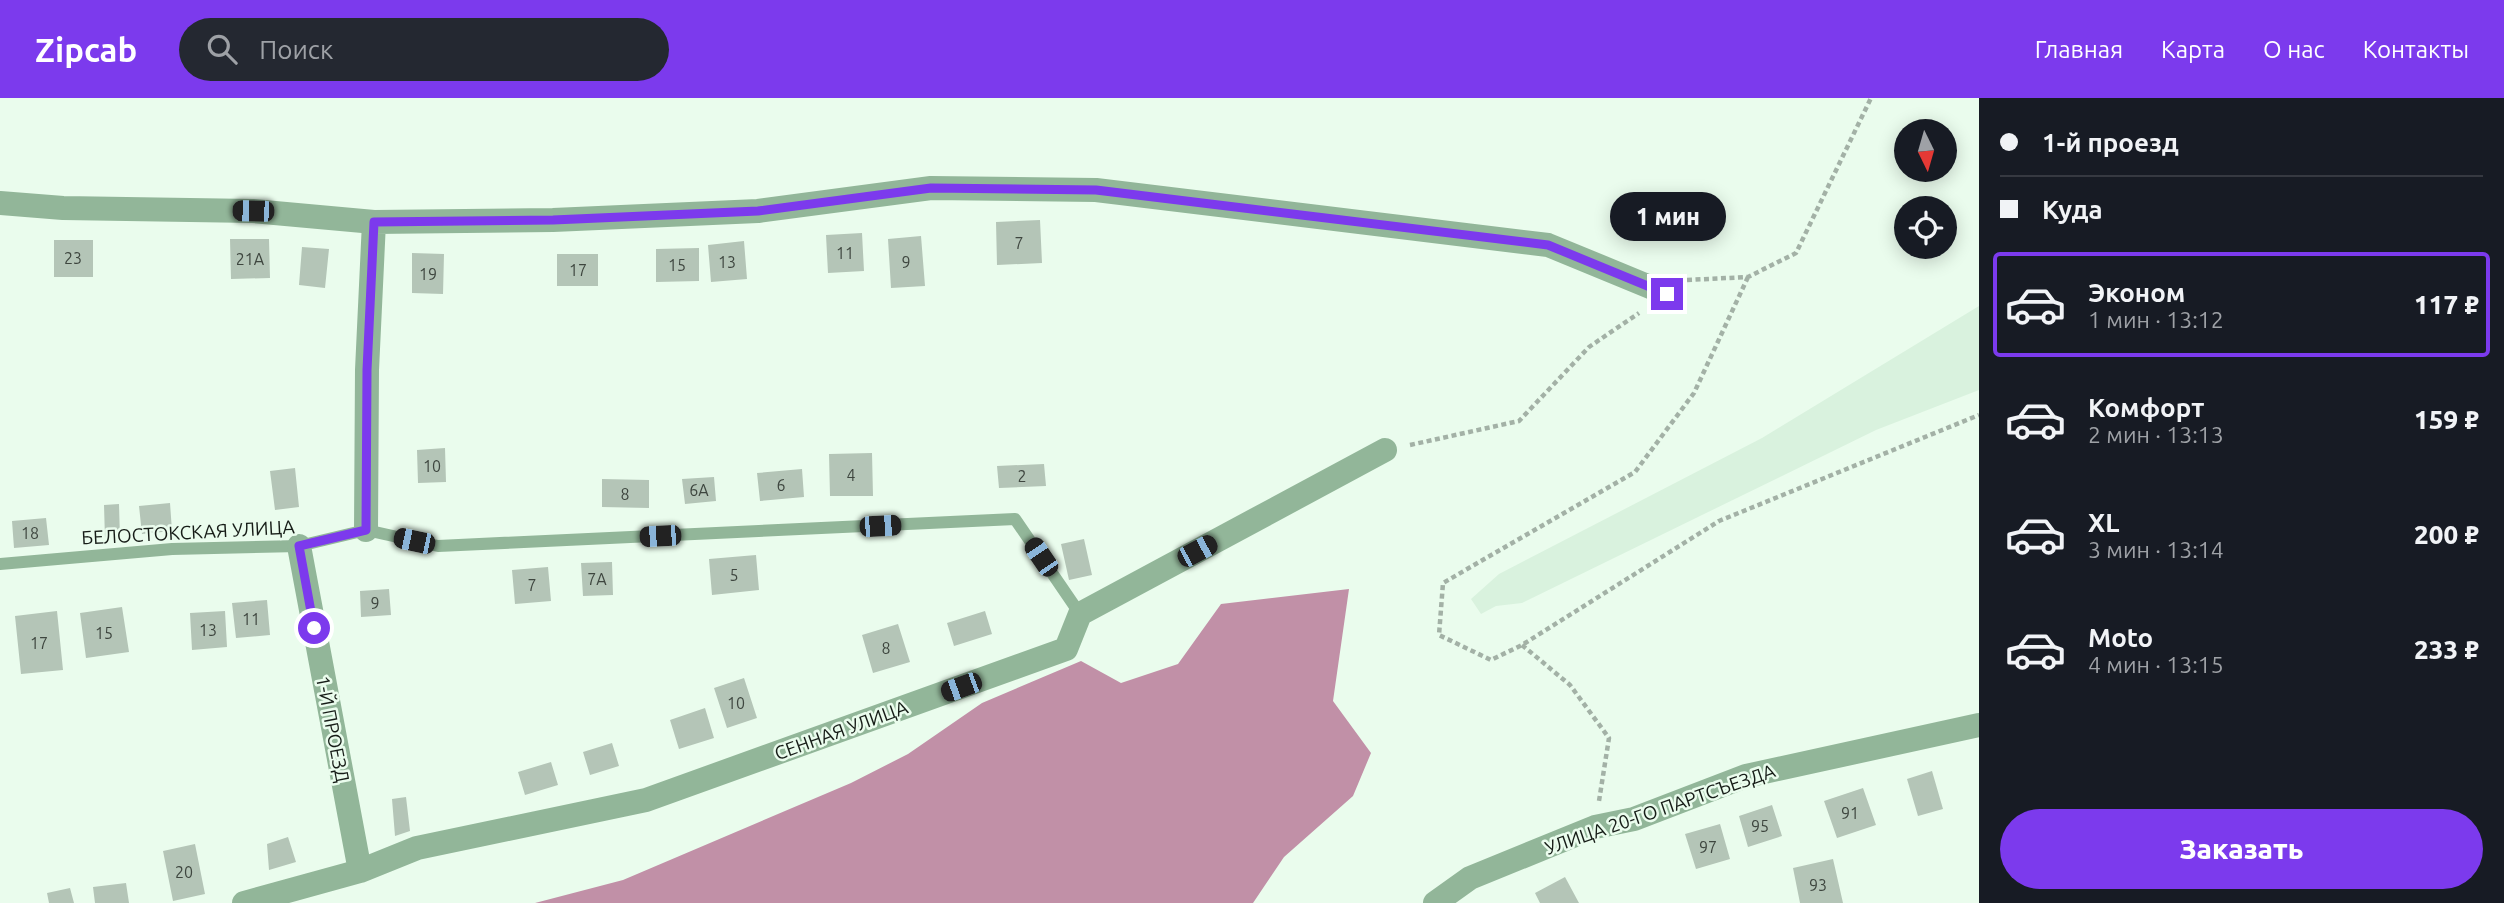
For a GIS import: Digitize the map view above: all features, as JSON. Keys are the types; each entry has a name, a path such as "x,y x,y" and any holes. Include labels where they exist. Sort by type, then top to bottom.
{"street":[{"path":"0,203 63,208 253,211 374,222 553,220 758,211 931,188 1096,190 1548,245 1667,294"},
{"path":"366,530 367,370 374,222"},
{"path":"1080,614 1385,450"},
{"name":"1-Й ПРОЕЗД","path":"299,546 360,871"},
{"name":"СЕННАЯ УЛИЦА","path":"244,903 360,871 416,848 646,800 1066,649 1080,614"},
{"name":"УЛИЦА 20-ГО ПАРТСЪЕЗДА","path":"1434,903 1470,878 1595,827 1634,819 1746,776 1979,725"}],"lane":[{"name":"БЕЛОСТОКСКАЯ УЛИЦА","path":"0,564 172,548 299,546 366,530 438,546 1015,519 1080,614"}],"path":[{"path":"1385,450 1519,421 1589,347 1690,278 1748,277 1796,253 1871,98"},
{"path":"1748,277 1694,393 1635,472 1443,583 1439,635 1491,660 1522,645 1720,521 1979,415"},
{"path":"1522,645 1570,685 1609,738 1595,827"}],"shaded area":[{"path":"1979,306 1979,390 1876,430 1522,603 1496,606 1481,614 1471,599 1499,574 1762,438"},
{"path":"1349,589 1333,701 1371,753 1353,796 1284,857 1253,903 535,903 623,880 851,783 908,754 982,703 1081,661 1121,683 1178,664 1221,604"}],"building":[{"path":"1040,220 1042,263 997,265 996,222"},
{"path":"862,233 864,271 828,273 826,235"},
{"path":"921,236 925,286 891,288 888,239"},
{"path":"230,239 269,239 270,278 231,279"},
{"path":"54,240 93,240 93,277 54,277"},
{"path":"744,241 747,279 711,282 708,245"},
{"path":"302,247 329,249 325,288 299,285"},
{"path":"699,248 699,281 656,282 656,249"},
{"path":"412,253 444,254 443,294 412,293"},
{"path":"557,254 598,254 598,286 557,286"},
{"path":"445,448 446,482 418,483 417,450"},
{"path":"872,453 873,496 830,496 829,454"},
{"path":"1044,464 1046,486 999,488 997,466"},
{"path":"295,468 299,507 275,510 270,471"},
{"path":"802,469 804,497 760,501 757,473"},
{"path":"714,477 716,501 685,504 682,479"},
{"path":"602,479 649,480 649,508 602,507"},
{"path":"170,503 172,531 142,534 139,506"},
{"path":"119,504 120,539 105,539 104,505"},
{"path":"46,518 49,545 14,548 12,521"},
{"path":"1084,539 1092,575 1069,580 1061,544"},
{"path":"756,555 759,590 712,595 709,559"},
{"path":"612,562 613,595 583,596 581,563"},
{"path":"548,567 551,601 515,604 512,570"},
{"path":"389,589 391,615 361,617 360,591"},
{"path":"267,600 270,635 236,638 232,603"},
{"path":"122,607 129,652 86,658 80,613"},
{"path":"57,611 63,670 21,674 15,616"},
{"path":"225,611 227,647 192,650 190,613"},
{"path":"985,611 992,634 954,646 947,623"},
{"path":"898,624 910,662 873,673 862,635"},
{"path":"744,678 757,718 727,728 714,688"},
{"path":"705,708 714,738 679,749 670,720"},
{"path":"612,743 619,766 590,775 583,752"},
{"path":"551,762 558,785 525,795 518,772"},
{"path":"1932,771 1943,809 1918,816 1907,779"},
{"path":"1863,788 1876,825 1837,838 1824,801"},
{"path":"406,797 410,831 395,836 392,799"},
{"path":"1772,805 1782,836 1748,847 1739,816"},
{"path":"1720,824 1730,859 1696,869 1685,834"},
{"path":"288,837 296,862 269,870 267,844"},
{"path":"195,844 205,894 173,901 163,851"},
{"path":"1833,859 1843,903 1800,903 1793,868"},
{"path":"1565,877 1579,903 1540,903 1535,893"},
{"path":"126,883 129,903 95,903 93,887"},
{"path":"70,888 74,903 49,903 47,893"}],"route":[{"path":"314,628 299,546 366,530 367,370 374,222 553,220 758,211 931,188 1096,190 1548,245 1667,294"}]}
